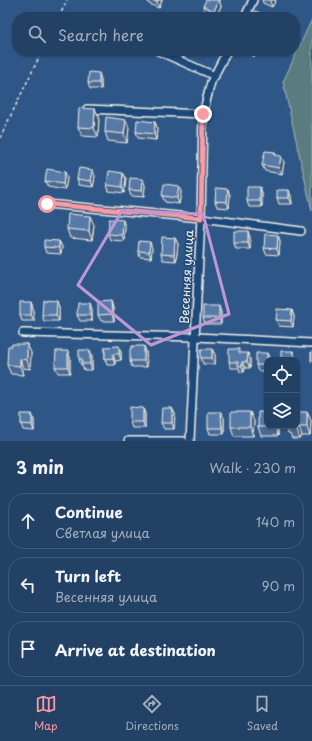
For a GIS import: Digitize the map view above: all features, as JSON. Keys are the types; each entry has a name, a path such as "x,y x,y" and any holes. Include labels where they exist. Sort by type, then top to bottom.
{"street":[{"path":"247,12 253,0"},
{"path":"169,56 215,76"},
{"name":"Весенняя улица","path":"190,441 201,218 203,114 211,82 225,56"},
{"path":"87,109 203,114"},
{"path":"47,204 201,218 301,231"},
{"path":"23,333 196,337 312,343"},
{"path":"128,441 183,441"}],"path":[{"path":"61,12 67,0"},
{"path":"0,138 40,56"}],"highlighted area":[{"path":"122,211 203,214 229,314 151,345 78,285"}],"green space":[{"path":"312,19 312,211 283,82 295,56 300,56 300,45"}],"building":[{"path":"206,0 219,0 214,11 203,6"},
{"path":"89,72 99,73 99,83 88,83"},
{"path":"79,108 95,109 94,128 78,127"},
{"path":"106,117 126,120 124,134 105,132"},
{"path":"137,120 155,122 154,134 136,132"},
{"path":"265,151 275,152 274,155 281,156 279,168 262,165"},
{"path":"79,168 93,170 91,181 77,179"},
{"path":"47,169 65,172 63,184 45,181"},
{"path":"109,171 123,173 122,187 107,185"},
{"path":"130,178 143,179 142,191 129,190"},
{"path":"164,184 179,186 177,198 162,196"},
{"path":"247,187 260,187 260,201 247,201"},
{"path":"216,188 228,189 227,202 215,201"},
{"path":"277,190 289,190 289,198 277,198"},
{"path":"68,214 90,216 89,231 67,229"},
{"path":"109,219 123,220 122,235 108,234"},
{"path":"234,231 248,231 248,243 234,243"},
{"path":"265,234 278,235 277,249 264,248"},
{"path":"162,237 175,238 174,255 161,254"},
{"path":"44,240 59,241 59,248 44,247"},
{"path":"139,241 150,242 149,252 138,251"},
{"path":"43,300 57,301 56,315 42,315"},
{"path":"111,301 112,314 98,315 98,302"},
{"path":"20,302 31,302 31,315 20,315"},
{"path":"78,303 90,303 90,315 77,315"},
{"path":"203,306 219,306 219,318 203,318"},
{"path":"277,309 292,310 291,321 276,320"},
{"path":"12,344 27,344 27,360 20,359 20,366 7,365 8,346 12,346"},
{"path":"119,346 119,354 113,354 113,358 105,359 105,347"},
{"path":"132,346 144,346 144,361 130,361 130,349"},
{"path":"201,349 212,349 212,358 201,358"},
{"path":"229,349 239,349 239,353 248,353 247,362 242,362 242,366 238,366 238,362 229,362"},
{"path":"79,350 90,350 90,364 82,364 82,359 79,359"},
{"path":"56,351 68,351 68,367 55,367"},
{"path":"281,351 293,351 292,357 281,357"},
{"path":"256,353 267,353 267,357 264,357 264,365 256,365"},
{"path":"130,407 143,408 143,422 130,422"},
{"path":"162,408 172,408 172,423 161,423"},
{"path":"208,412 221,412 222,428 208,428"},
{"path":"231,412 250,412 250,427 231,427"},
{"path":"258,412 264,412 264,427 258,427"},
{"path":"300,412 307,412 307,427 300,427"},
{"path":"21,414 32,414 32,425 21,424"}],"route":[{"path":"47,204 201,218 203,114"}]}
